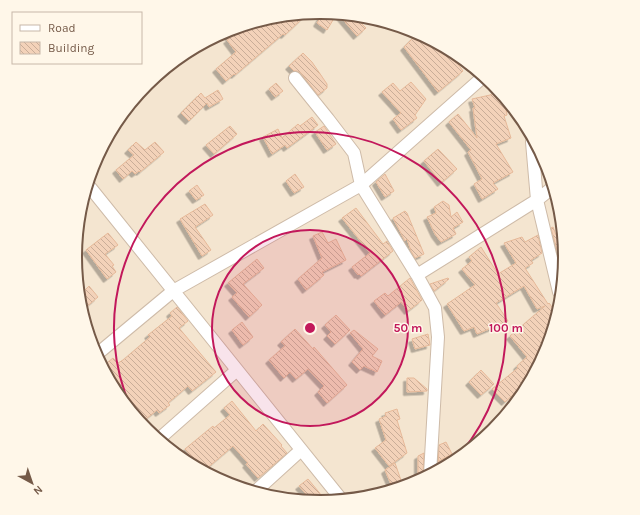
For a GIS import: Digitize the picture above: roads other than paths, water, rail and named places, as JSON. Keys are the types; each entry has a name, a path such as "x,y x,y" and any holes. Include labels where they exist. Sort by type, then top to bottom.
{"street":[{"path":"295,78 328,118 354,153 361,186 417,275 435,308 438,337 430,468"},
{"path":"101,351 173,291 361,186 479,80"},
{"path":"533,149 537,200 557,283"},
{"path":"92,189 338,495"},
{"path":"417,275 537,200 549,191"},
{"path":"163,437 237,370"},
{"path":"259,488 301,450"}]}
